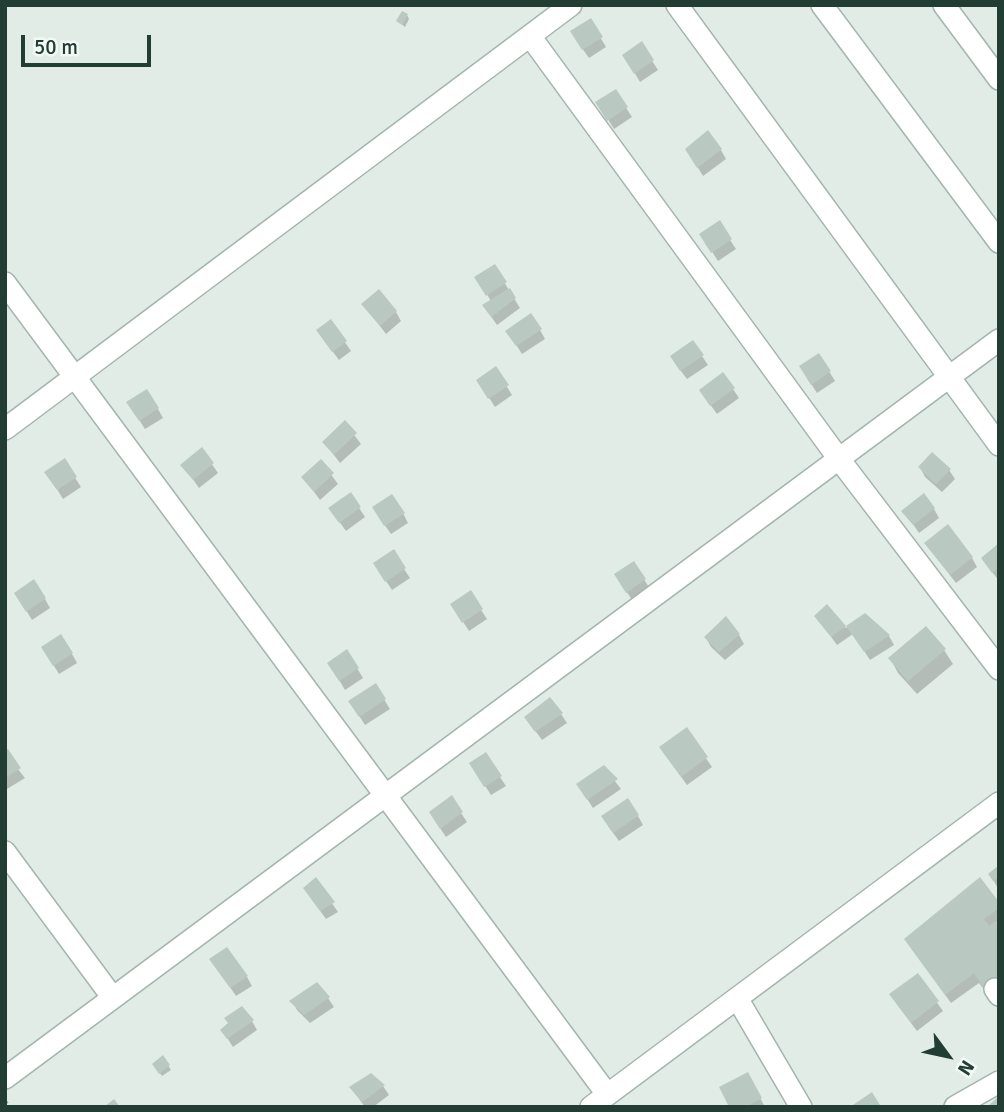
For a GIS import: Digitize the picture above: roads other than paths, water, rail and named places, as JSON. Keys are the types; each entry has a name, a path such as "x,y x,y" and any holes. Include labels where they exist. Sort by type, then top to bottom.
{"street":[{"path":"5,429 571,5"},
{"path":"677,5 999,445"},
{"path":"822,5 999,242"},
{"path":"944,5 999,79"},
{"path":"530,36 839,459 999,669"},
{"path":"5,283 385,796 599,1101 999,803"},
{"path":"5,1078 999,340"},
{"path":"5,852 113,998"},
{"path":"737,998 801,1107"},
{"path":"955,1107 999,1082"}]}
